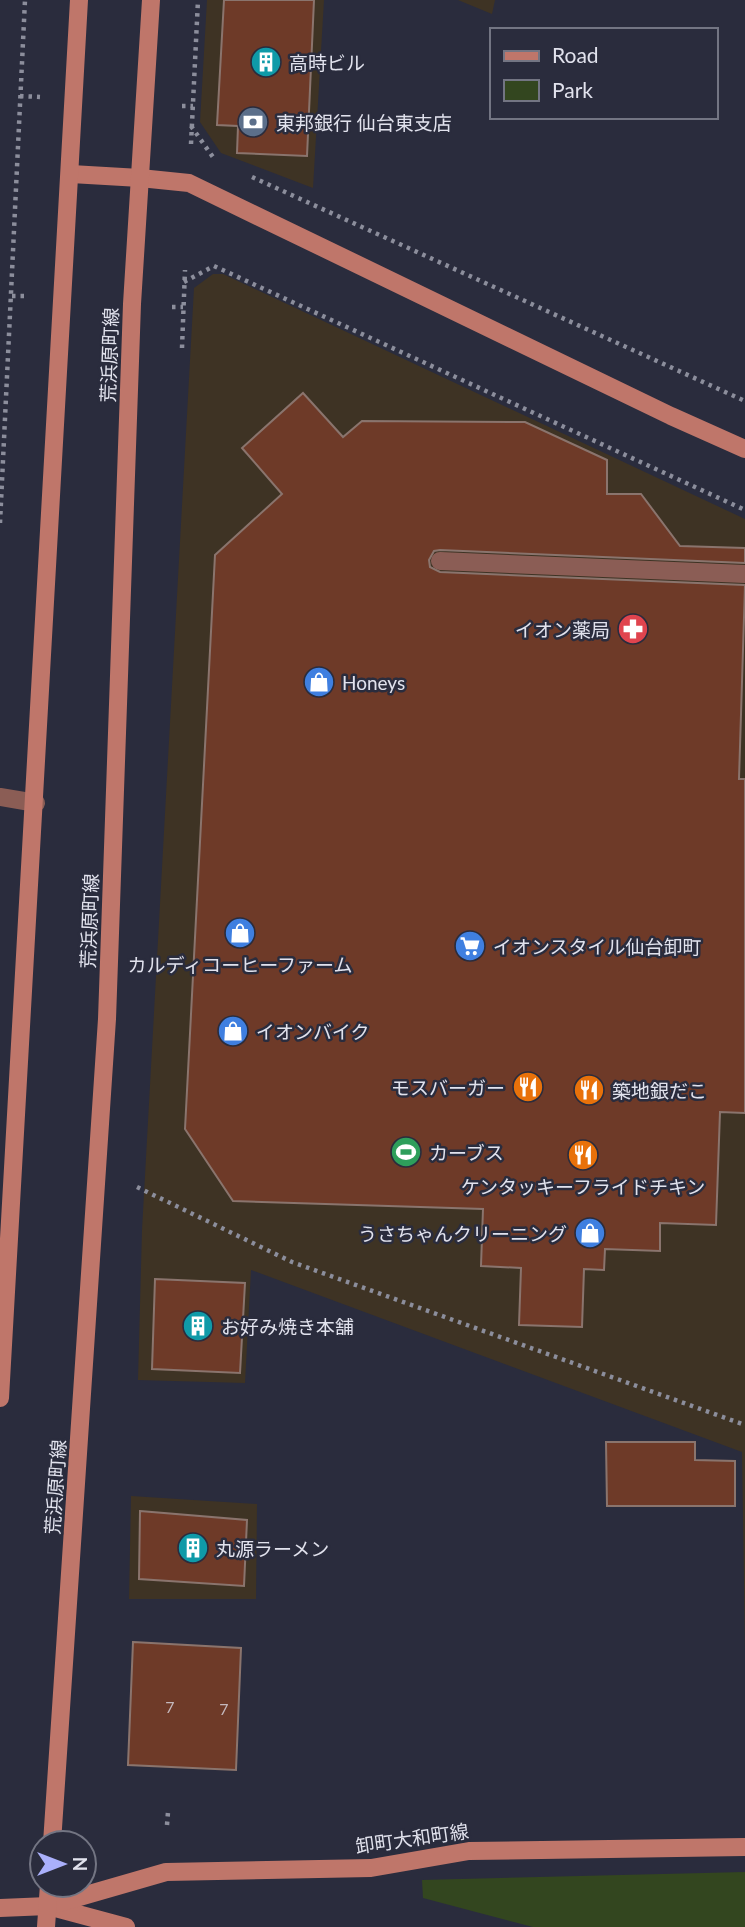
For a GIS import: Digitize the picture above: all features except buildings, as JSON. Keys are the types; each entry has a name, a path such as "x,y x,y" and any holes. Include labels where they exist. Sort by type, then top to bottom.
{"main road":[{"path":"0,1398 36,803 79,0"},
{"name":"荒浜原町線","path":"53,1829 107,1019 132,304 151,0"},
{"path":"71,174 189,183 671,416 745,449"},
{"name":"卸町大和町線","path":"0,1908 48,1906 166,1872 371,1868 469,1850 745,1847"},
{"path":"46,1927 48,1899"},
{"name":"卸町大和町線","path":"48,1906 126,1927"}],"street":[{"path":"440,561 745,574"},
{"path":"0,797 36,803"}],"path":[{"path":"0,523 25,0"},
{"path":"191,144 198,0"},
{"path":"20,96 40,97"},
{"path":"182,106 193,106"},
{"path":"191,126 214,159 227,165"},
{"path":"252,177 745,401"},
{"path":"184,282 214,266 745,510"},
{"path":"182,348 185,270"},
{"path":"12,296 26,296"},
{"path":"172,307 183,307"},
{"path":"137,1187 292,1262 745,1425"},
{"path":"167,1812 167,1825"}],"shaded area":[{"name":"高時ビル","path":"207,0 324,0 313,188 221,153 200,122"},
{"path":"458,0 495,0 492,14"},
{"name":"イオンスタイル仙台卸町","path":"213,274 223,274 745,519 745,1650 742,1452 251,1270 245,1383 138,1380 142,1230 194,288"},
{"path":"131,1496 257,1504 256,1599 129,1599"}],"green space":[{"path":"745,1872 745,1927 533,1927 423,1898 422,1880"}],"place":[{"name":"高時ビル","path":"266,62"},
{"name":"東邦銀行 仙台東支店","path":"253,122"},
{"name":"イオン薬局","path":"633,629"},
{"name":"Honeys","path":"319,682"},
{"name":"カルディコーヒーファーム","path":"240,933"},
{"name":"イオンスタイル仙台卸町","path":"470,946"},
{"name":"イオンバイク","path":"233,1031"},
{"name":"モスバーガー","path":"528,1087"},
{"name":"築地銀だこ","path":"589,1090"},
{"name":"カーブス","path":"406,1152"},
{"name":"ケンタッキーフライドチキン","path":"583,1155"},
{"name":"うさちゃんクリーニング","path":"590,1233"},
{"name":"お好み焼き本舗","path":"198,1326"},
{"name":"丸源ラーメン","path":"193,1548"}]}
